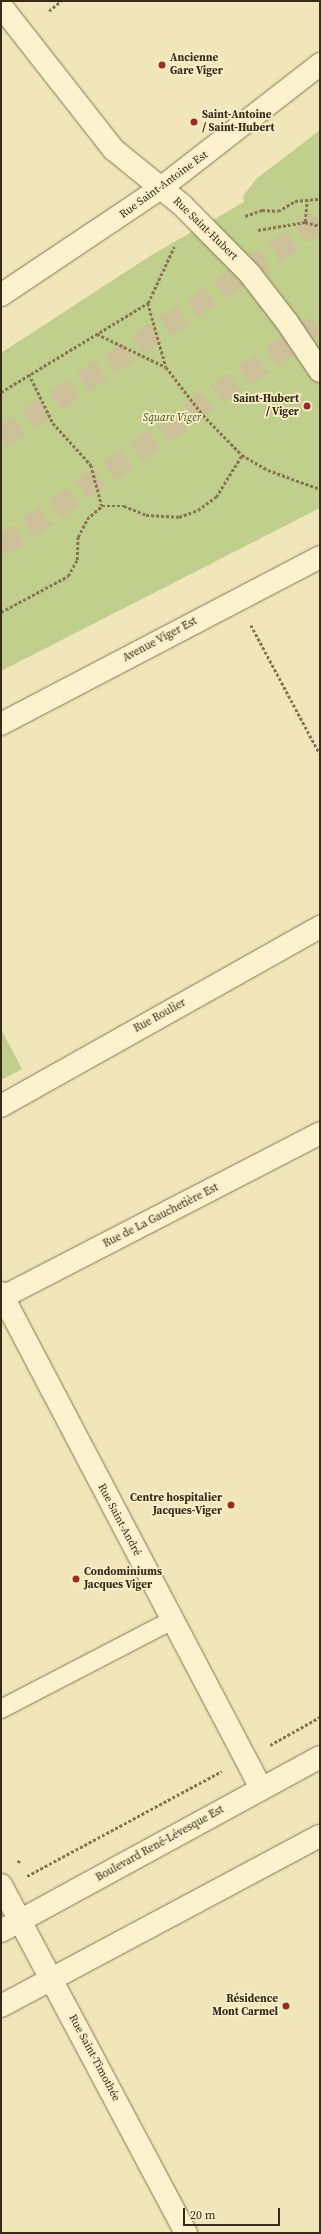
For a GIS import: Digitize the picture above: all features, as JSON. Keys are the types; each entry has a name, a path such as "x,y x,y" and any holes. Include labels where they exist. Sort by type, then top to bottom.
{"street":[{"name":"Rue Saint-Hubert","path":"1,6 112,149 161,188 205,227 246,270 287,322 320,371"},
{"name":"Rue Saint-Antoine Est","path":"1,295 161,188 320,64"},
{"name":"Avenue Viger Est","path":"1,724 320,558"},
{"name":"Rue Roulier","path":"1,1106 320,927"},
{"name":"Rue de La Gauchetière Est","path":"2,1296 320,1133"},
{"name":"Rue Saint-André","path":"2,1296 171,1621 261,1788"},
{"name":"Boulevard René-Lévesque Est","path":"10,1926 320,1757"},
{"path":"1,2006 320,1836"},
{"name":"Rue Saint-Timothée","path":"2,1887 10,1926 51,1979 186,2233"}],"lane":[{"path":"1,1709 171,1621"}],"path":[{"path":"49,11 61,1"},
{"path":"245,216 262,210 278,211 296,201 320,199"},
{"path":"305,222 307,200"},
{"path":"258,230 305,222 320,226"},
{"path":"1,392 148,303 174,247"},
{"path":"148,303 166,367 203,415 242,455 268,470 320,489"},
{"path":"97,334 166,367"},
{"path":"29,374 54,424 91,465 102,506"},
{"path":"1,612 68,576 77,560 78,537 87,519 102,506 124,506 146,515 179,517 192,512 216,497 242,455"},
{"path":"238,600 320,754"},
{"path":"2,1887 245,1759 320,1717"},
{"path":"18,1864 20,1858"}],"green space":[{"name":"Square Viger","path":"320,130 320,508 1,671 1,353 150,256 244,202 243,196 256,179"},
{"path":"1,1029 22,1069 1,1080"}],"tunnel":[{"path":"1,438 320,221"},
{"path":"1,547 320,323"}],"place":[{"name":"Ancienne Gare Viger","path":"162,65"},
{"name":"Saint-Antoine / Saint-Hubert","path":"194,122"},
{"name":"Saint-Hubert / Viger","path":"307,406"},
{"name":"Centre hospitalier Jacques-Viger","path":"231,1505"},
{"name":"Condominiums Jacques Viger","path":"76,1579"},
{"name":"Résidence Mont Carmel","path":"286,2006"}]}
